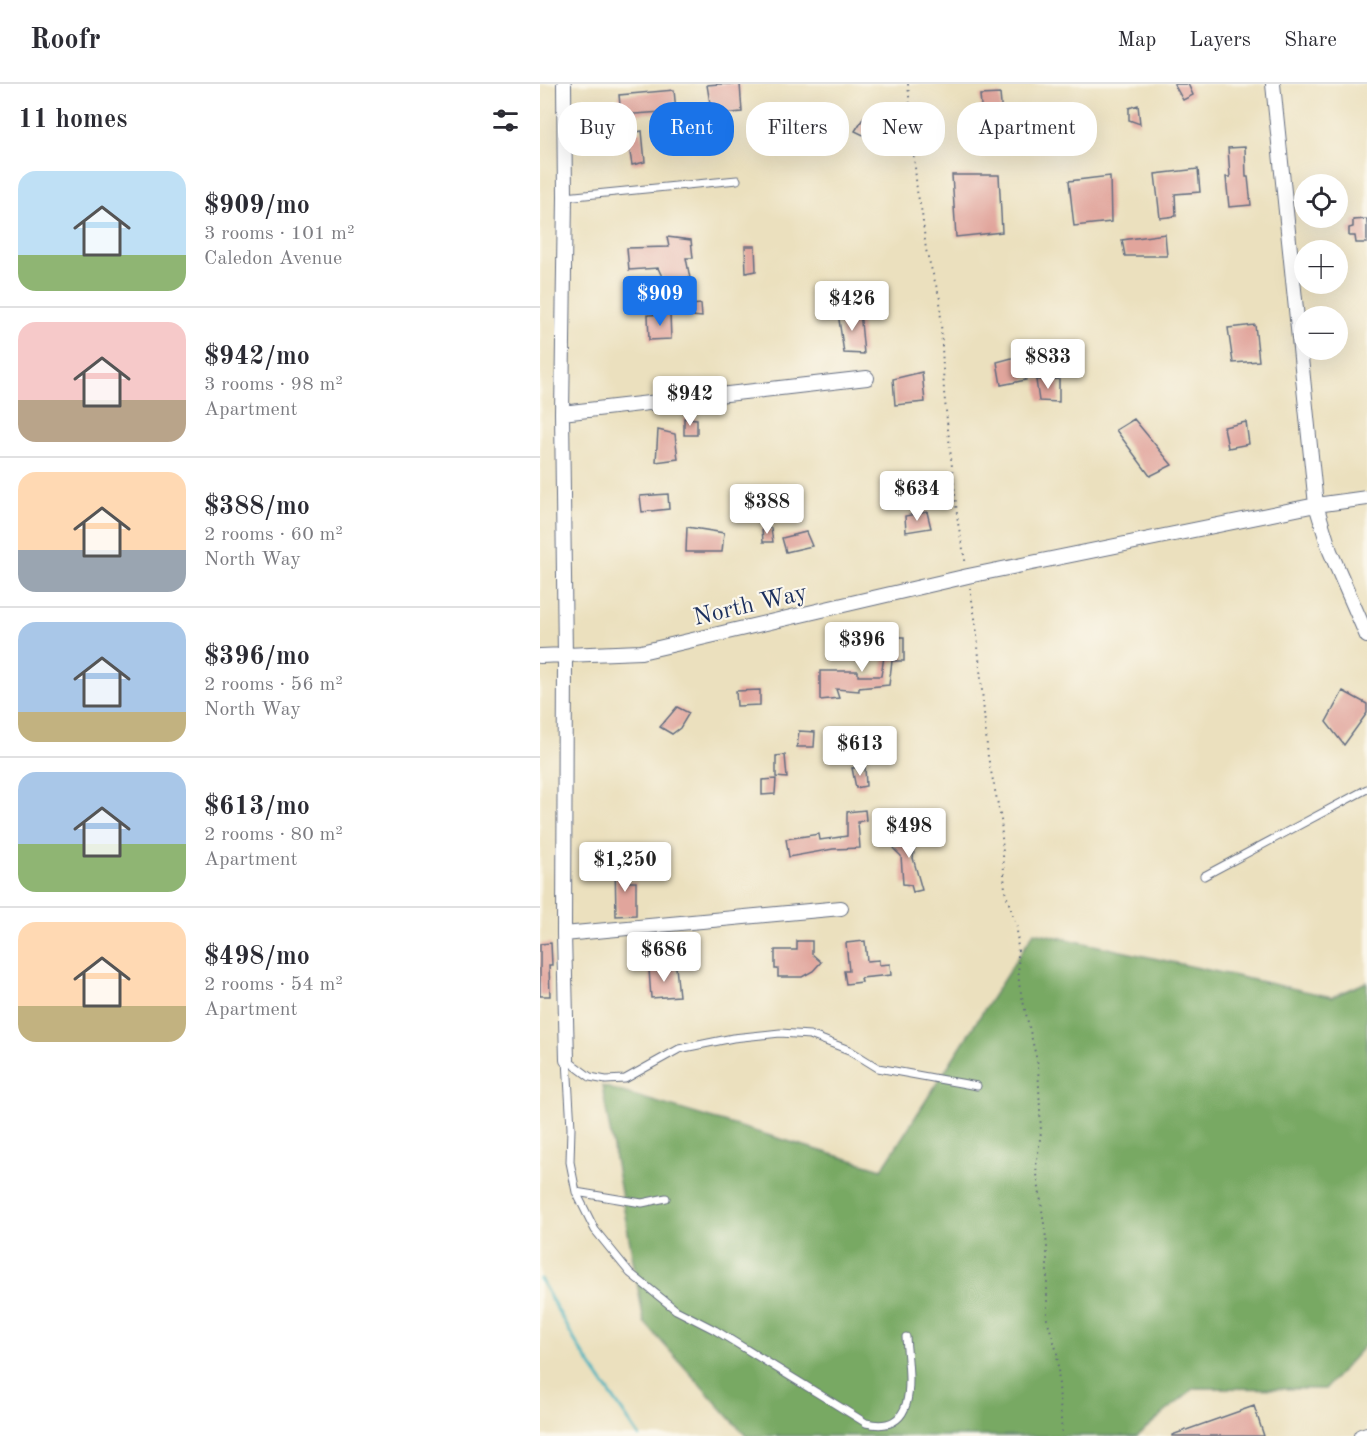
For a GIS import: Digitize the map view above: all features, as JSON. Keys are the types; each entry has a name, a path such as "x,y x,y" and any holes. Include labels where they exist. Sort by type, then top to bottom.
{"street":[{"path":"564,84 562,413 565,657 564,934 567,1060"},
{"path":"1273,84 1316,506 1330,551 1367,636"},
{"path":"562,413 867,378"},
{"name":"North Way","path":"540,656 565,657 641,652 968,576 1316,506 1367,498"},
{"path":"564,934 841,908"},
{"path":"1361,1436 1367,1434"}],"lane":[{"path":"565,197 737,180"},
{"path":"1204,876 1367,789"},
{"path":"567,1060 590,1077 606,1080 625,1079 679,1049 733,1038 780,1033 810,1035 849,1050 878,1068 977,1086"},
{"path":"567,1060 571,1128 570,1162 576,1192 595,1230 630,1274 676,1310 715,1330 866,1423 877,1426 895,1424 901,1417 909,1399 906,1337"},
{"path":"576,1192 642,1203 666,1198"}],"path":[{"path":"908,84 917,191 926,250 940,299 944,392 958,523 976,624 988,757 1001,819 1005,891 1017,928 1019,984 1038,1065 1041,1132 1036,1167 1047,1245 1047,1319 1057,1352 1062,1436"}],"green space":[{"path":"1034,932 1332,997 1367,982 1367,1343 1325,1389 1194,1388 1137,1436 746,1436 644,1322 602,1086 882,1169"}],"building":[{"path":"740,84 742,112 734,113 734,102 710,102 707,85"},
{"path":"1174,84 1188,84 1193,95 1183,100"},
{"path":"674,90 675,102 649,102 649,113 637,114 637,102 620,102 619,95"},
{"path":"1000,94 1001,102 981,102 980,95"},
{"path":"1138,105 1140,124 1129,120 1129,108"},
{"path":"861,122 861,134 855,131"},
{"path":"642,131 645,162 632,165 631,156 637,156 637,132"},
{"path":"1245,147 1246,177 1248,177 1251,205 1229,207 1226,177 1230,177 1228,148"},
{"path":"1198,169 1200,192 1175,194 1176,216 1160,218 1155,174"},
{"path":"952,175 999,175 1002,232 956,237"},
{"path":"1110,176 1111,222 1074,226 1069,181"},
{"path":"1367,219 1367,243 1356,243 1355,236 1349,236 1349,228 1353,227 1353,220"},
{"path":"1165,234 1167,256 1125,256 1122,240"},
{"path":"667,237 691,240 693,258 686,258 691,283 666,285 658,268 629,270 627,248 669,247"},
{"path":"745,246 755,246 756,271 746,273"},
{"path":"701,304 702,317 691,316 690,305"},
{"path":"860,311 864,354 844,353 838,313"},
{"path":"670,314 671,339 649,340 648,315"},
{"path":"1255,325 1259,361 1233,363 1228,328"},
{"path":"1023,355 1026,380 1001,385 997,362"},
{"path":"922,372 925,402 895,405 893,379"},
{"path":"1059,379 1059,402 1039,401 1036,380"},
{"path":"684,418 697,419 697,435 684,435"},
{"path":"1134,419 1172,465 1150,476 1116,430"},
{"path":"1246,422 1249,444 1228,448 1224,427"},
{"path":"658,430 675,434 678,459 656,462"},
{"path":"668,494 669,509 642,512 640,496"},
{"path":"927,512 931,528 906,532 905,516"},
{"path":"687,527 724,533 722,552 686,552"},
{"path":"762,528 771,528 773,542 763,542"},
{"path":"806,532 812,546 786,552 782,538"},
{"path":"887,637 904,637 904,661 892,661 889,685 859,688 859,691 836,689 839,698 820,700 820,671 858,671 858,676 881,676"},
{"path":"760,690 760,705 737,706 736,691"},
{"path":"1343,691 1367,704 1367,713 1344,745 1326,722"},
{"path":"677,707 689,713 680,728 672,734 660,727"},
{"path":"799,731 815,732 814,747 797,747"},
{"path":"785,755 787,778 776,777 776,756"},
{"path":"865,767 866,786 856,788 852,768"},
{"path":"776,779 775,794 762,795 762,780"},
{"path":"865,810 866,820 858,822 860,848 833,849 789,857 786,839 819,834 820,840 847,836 847,812"},
{"path":"906,828 921,836 915,846 913,858 922,890 913,892 911,885 903,884 901,856 894,849"},
{"path":"615,863 625,866 626,882 636,882 636,915 616,916"},
{"path":"797,941 812,941 812,954 821,962 813,971 802,977 778,977 778,969 775,969 775,950 797,950"},
{"path":"865,941 867,961 879,960 879,965 890,964 891,975 861,978 862,982 846,984 844,971 849,971 846,943"},
{"path":"551,943 550,996 540,996 540,944"},
{"path":"676,967 679,996 651,998 649,969"},
{"path":"1254,1406 1264,1436 1172,1436 1172,1435"}],"waterway":[{"path":"540,1279 579,1348 639,1436"}]}
